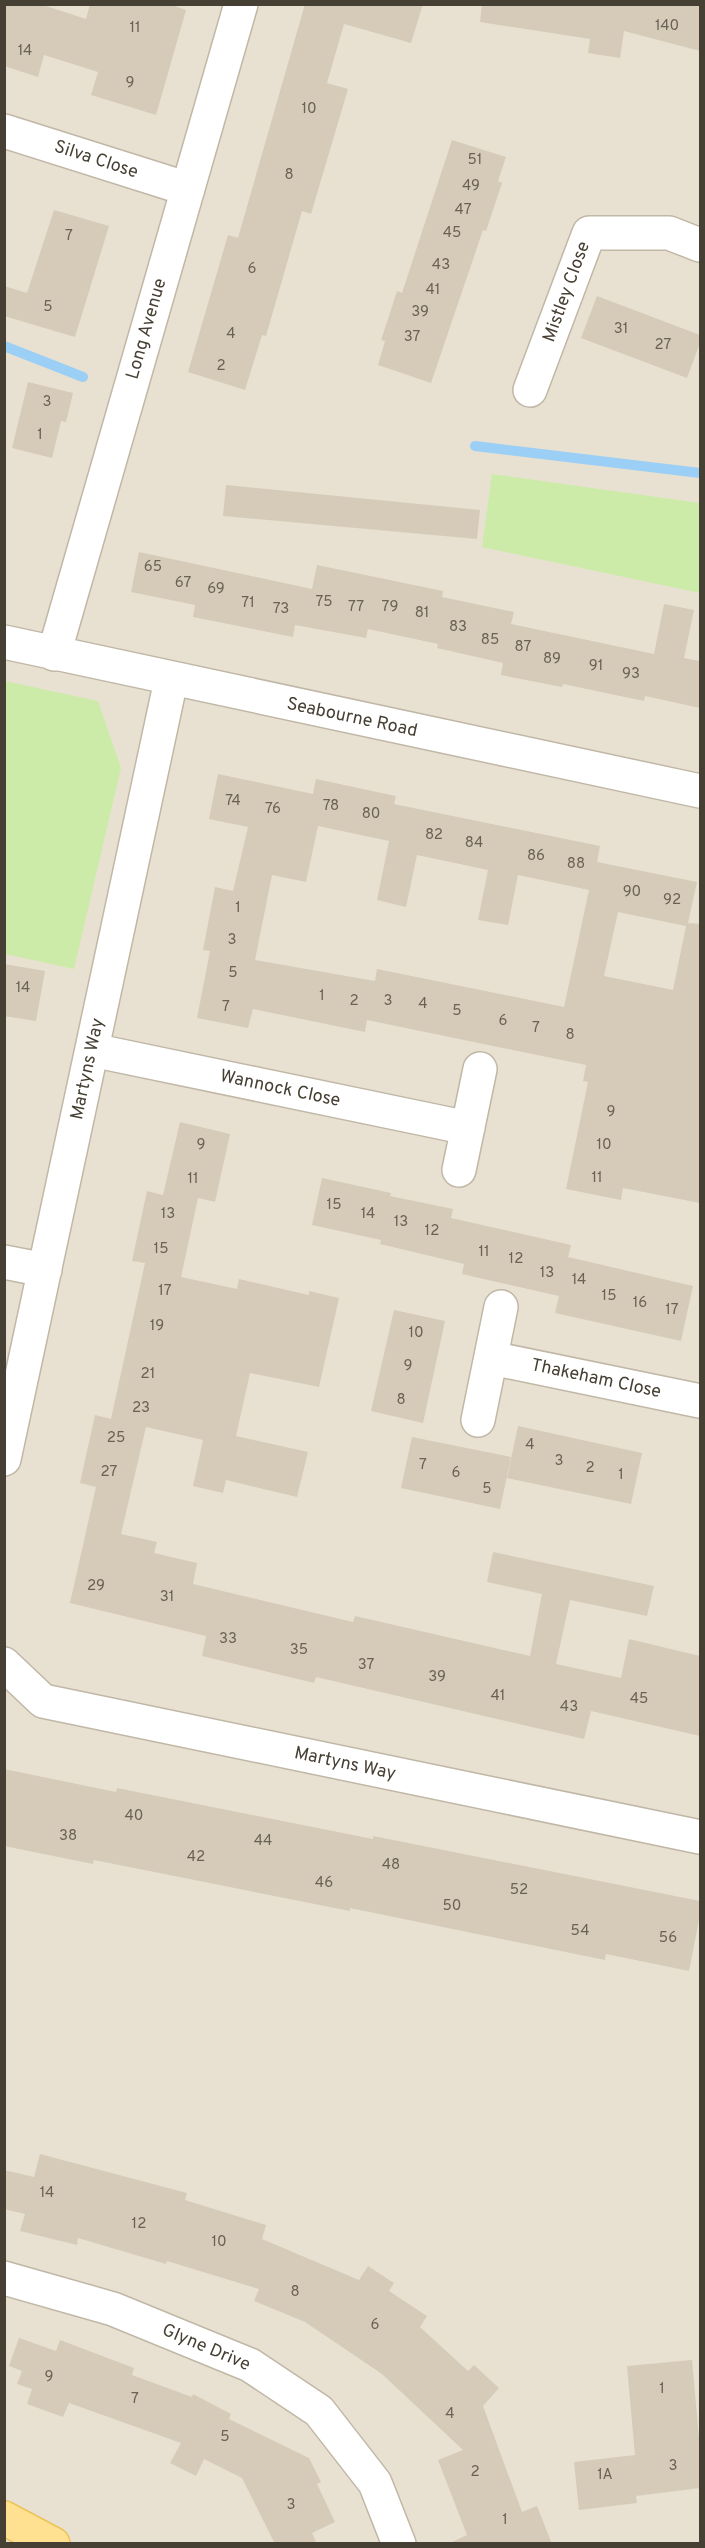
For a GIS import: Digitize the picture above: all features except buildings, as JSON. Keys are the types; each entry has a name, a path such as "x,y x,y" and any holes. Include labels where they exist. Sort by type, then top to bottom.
{"main road":[{"path":"4,2517 53,2544"}],"street":[{"name":"Long Avenue","path":"54,654 241,4"},
{"name":"Silva Close","path":"4,131 188,189"},
{"name":"Mistley Close","path":"530,390 589,233 669,233 700,245"},
{"name":"Seabourne Road","path":"4,642 171,680 700,791"},
{"name":"Martyns Way","path":"4,1459 171,680"},
{"name":"Wannock Close","path":"92,1050 468,1128"},
{"path":"459,1170 480,1069"},
{"path":"4,1262 45,1270"},
{"path":"478,1420 501,1307"},
{"name":"Thakeham Close","path":"491,1358 700,1401"},
{"name":"Martyns Way","path":"4,1664 42,1701 700,1837"},
{"name":"Glyne Drive","path":"4,2278 113,2309 250,2365 319,2411 375,2483 399,2544"}],"shaded area":[{"path":"5,5 700,5 700,2543 5,2543"}],"green space":[{"path":"492,474 700,503 700,593 482,547"},
{"path":"5,681 98,701 121,768 74,969 5,954"}],"waterway":[{"path":"4,346 83,377"},
{"path":"475,446 700,473"}]}
